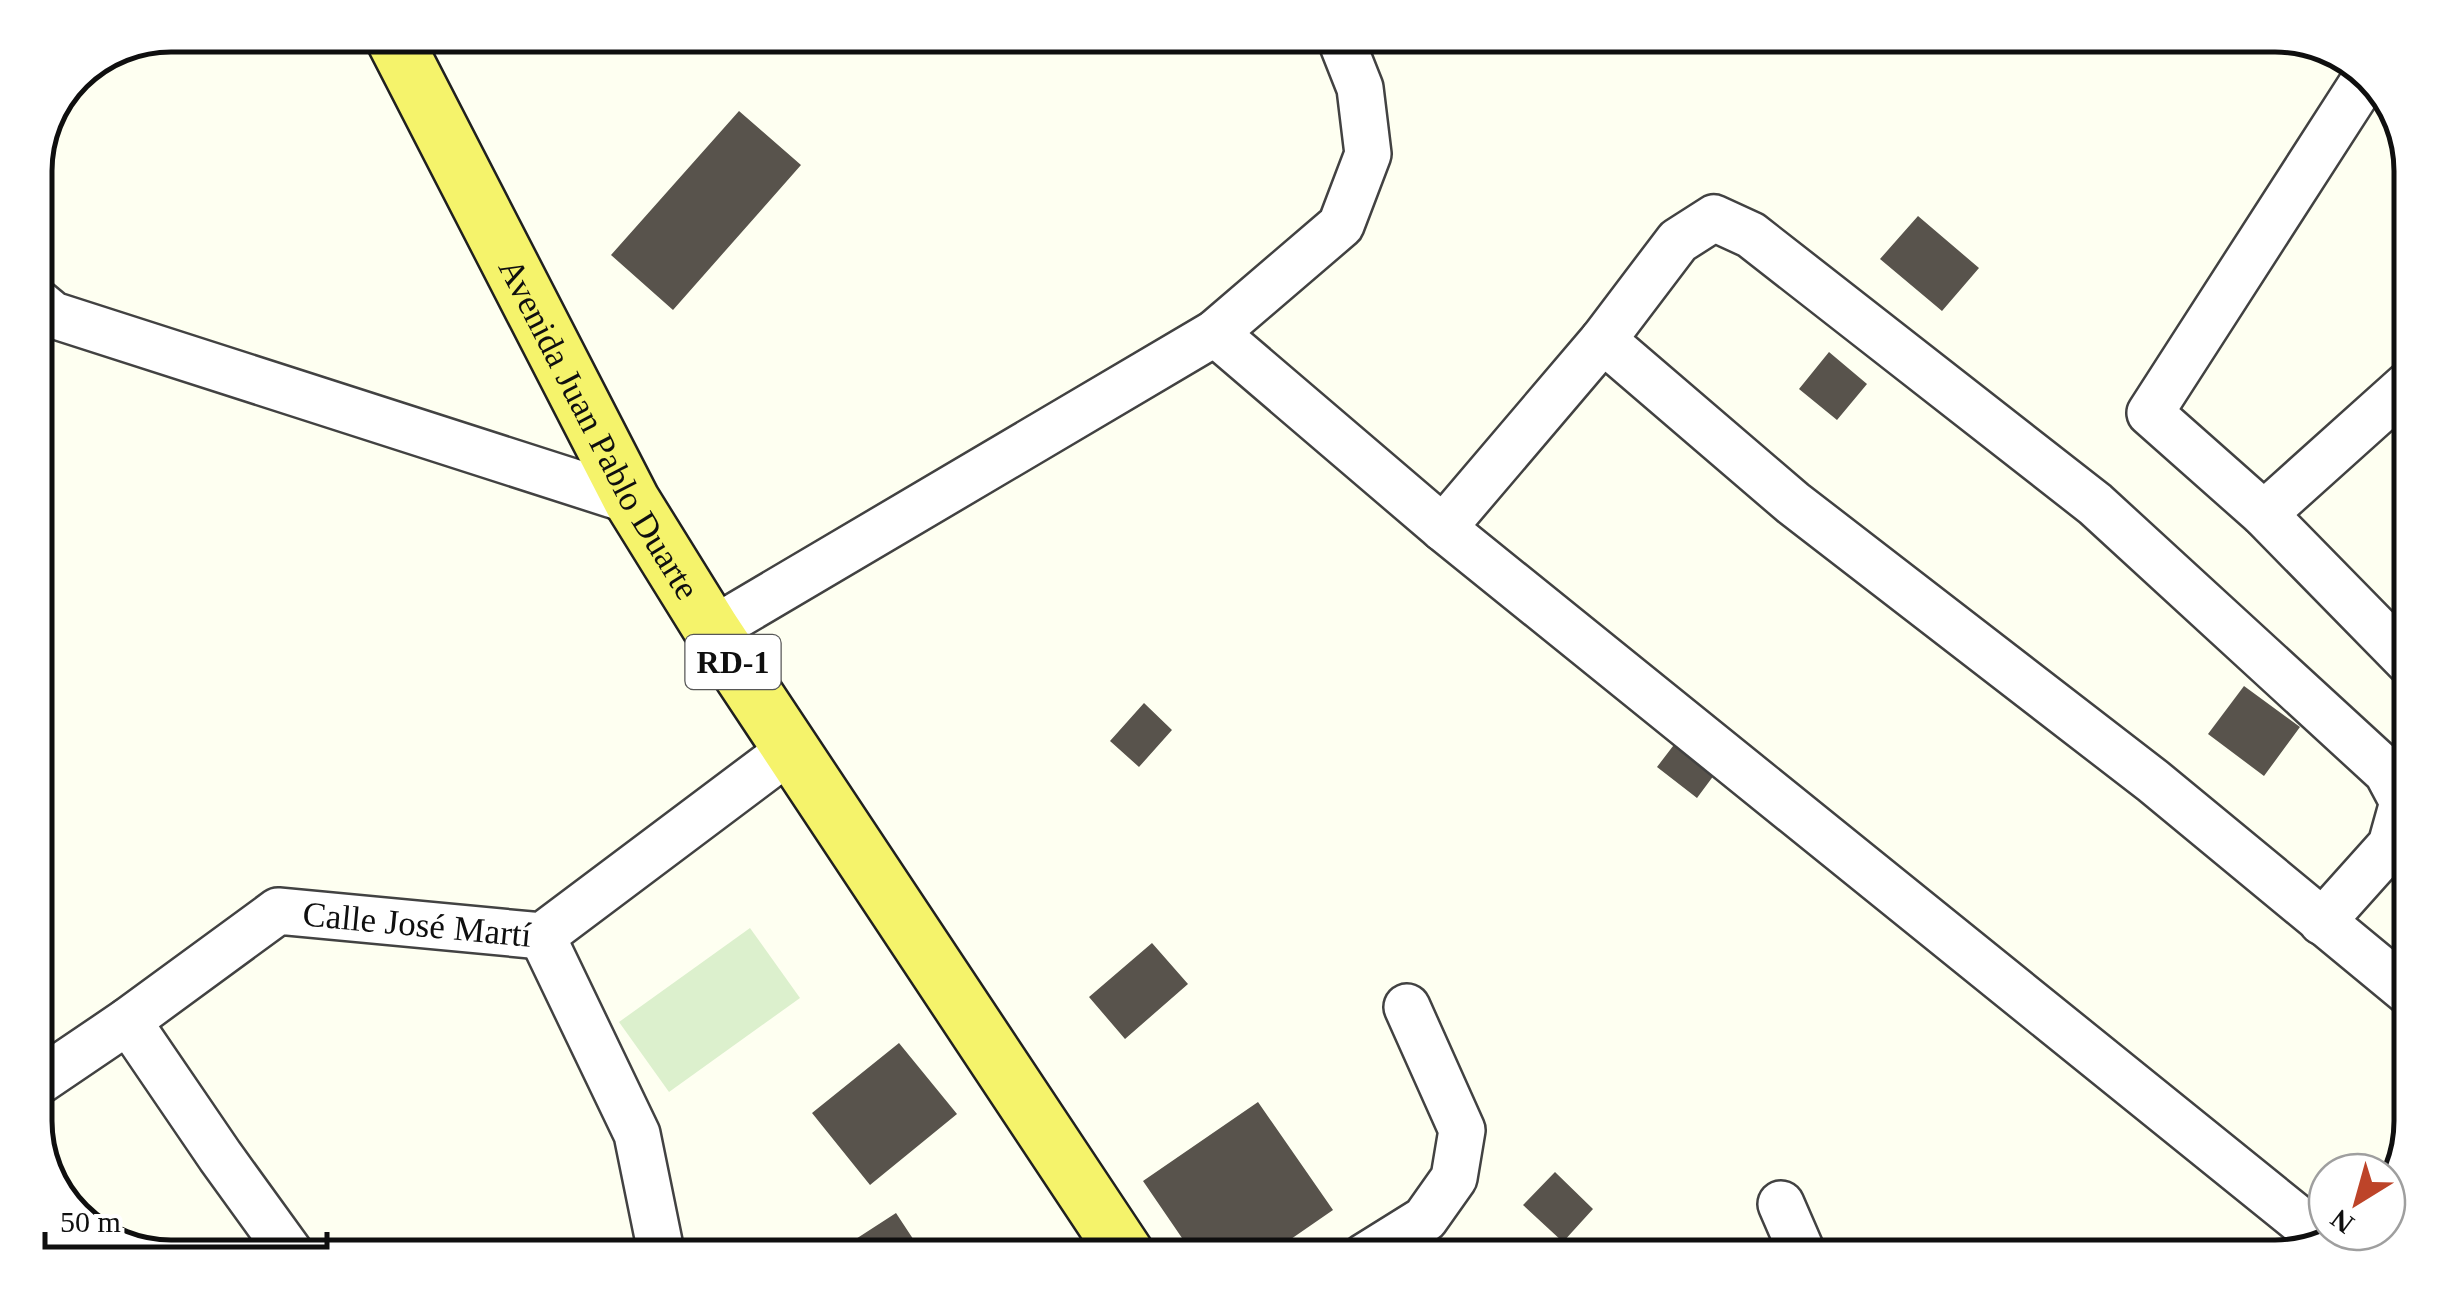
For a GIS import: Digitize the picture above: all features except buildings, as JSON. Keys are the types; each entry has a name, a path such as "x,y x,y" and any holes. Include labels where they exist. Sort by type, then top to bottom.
{"main road":[{"name":"Avenida Juan Pablo Duarte","path":"401,52 632,501 712,630 1117,1240"}],"street":[{"path":"712,630 1214,333 1341,225 1368,154 1360,88 1345,52"},
{"path":"2359,87 2150,413 2264,514 2394,647"},
{"path":"1442,528 1603,340 1678,240 1714,218 1750,235 2095,504 2394,781"},
{"path":"53,323 632,501"},
{"path":"1214,333 1442,528 2307,1226"},
{"path":"1603,340 1794,503 2153,781 2394,981"},
{"path":"2264,514 2394,396"},
{"name":"Calle José Martí","path":"53,1072 278,911 542,936 791,749"},
{"path":"2322,922 2394,837"},
{"path":"542,936 637,1134 659,1240"},
{"path":"1391,1240 1424,1219 1454,1178 1462,1130 1407,1007"},
{"path":"128,1021 281,1240"},
{"path":"1781,1204 1797,1240"}],"green space":[{"path":"750,928 800,998 669,1092 619,1022"}]}
